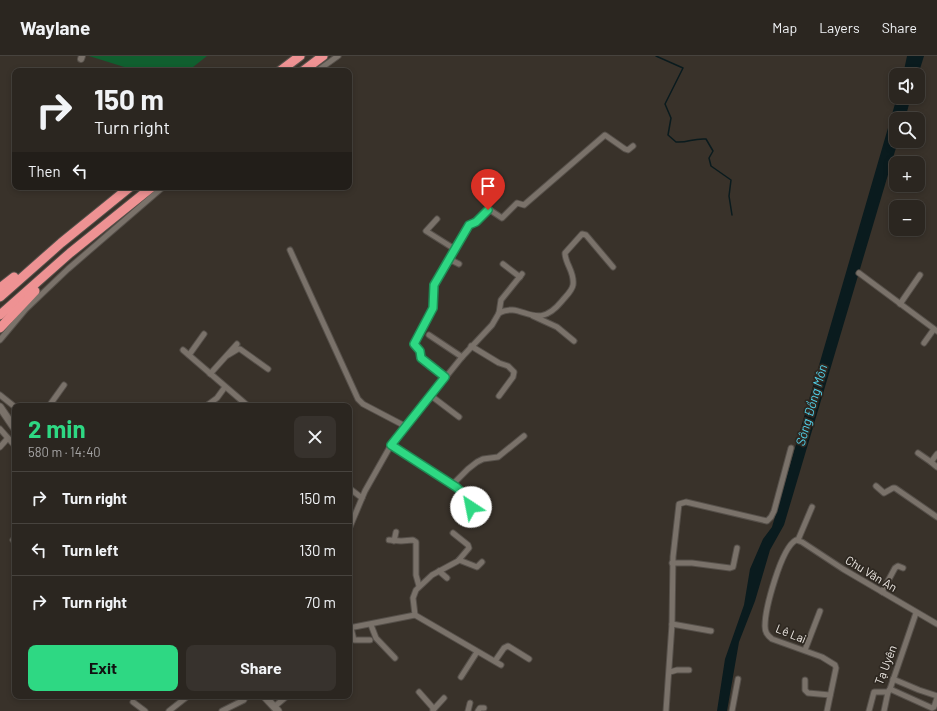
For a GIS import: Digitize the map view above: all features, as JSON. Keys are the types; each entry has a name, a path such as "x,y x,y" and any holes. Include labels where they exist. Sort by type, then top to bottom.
{"highway":[{"path":"284,68 300,56"},
{"path":"307,68 323,56"},
{"path":"0,297 61,243 126,190"},
{"path":"0,315 70,253 148,190"},
{"path":"0,288 61,243"},
{"path":"0,328 70,253"}],"main road":[{"path":"0,407 12,425"},
{"path":"267,699 276,709"}],"street":[{"path":"321,68 338,56"},
{"path":"445,377 421,358 420,351 414,344 433,308 434,285 469,225 488,210 502,218 517,203 524,205 605,134 625,149 628,150 633,146"},
{"path":"0,340 26,309 68,269 160,190"},
{"path":"437,219 426,231 454,249"},
{"path":"532,316 554,311 571,290 573,286 572,271 565,253 580,235 586,235 612,267"},
{"path":"290,250 358,399 363,404 405,426"},
{"path":"449,259 459,264"},
{"path":"352,522 378,466 391,445 445,377 492,325 499,313 501,300 521,275 503,264"},
{"path":"859,273 936,330 924,343"},
{"path":"900,304 920,275"},
{"path":"499,313 507,309 511,309 532,316 557,327 574,341"},
{"path":"189,355 204,334"},
{"path":"429,335 462,357"},
{"path":"210,374 237,344"},
{"path":"472,346 498,363 508,366 514,372 513,377 499,396"},
{"path":"228,355 238,348 268,369"},
{"path":"183,350 244,403"},
{"path":"51,403 64,385"},
{"path":"210,403 225,387"},
{"path":"0,395 12,405"},
{"path":"430,395 460,417"},
{"path":"0,429 12,443"},
{"path":"453,484 477,462 483,459 498,457 524,436"},
{"path":"0,447 8,438"},
{"path":"391,445 453,484 463,493 471,507"},
{"path":"666,711 670,672 672,624 672,563 676,517 681,502 767,520 771,517 774,511 791,448"},
{"path":"918,453 937,467"},
{"path":"931,462 937,454"},
{"path":"876,486 884,492 895,488 937,517"},
{"path":"352,490 362,498"},
{"name":"Lê Lai","path":"812,507 797,540 786,550 779,566 765,625 767,635 772,639 805,650 828,660 835,665 836,668 827,711"},
{"path":"393,541 396,532"},
{"path":"415,615 413,598 419,586 439,571 459,560 469,546 453,533"},
{"path":"393,541 405,535"},
{"path":"393,541 410,540 416,542 416,575 419,586"},
{"name":"Chu Văn An","path":"797,540 916,613 937,624"},
{"path":"672,563 692,563 730,568 733,567 737,548"},
{"path":"459,560 477,567 482,562"},
{"path":"882,592 895,568 898,566 903,568"},
{"path":"439,571 447,578"},
{"path":"805,650 820,611"},
{"name":"Tạ Uyên","path":"869,711 874,692 889,691 916,613"},
{"path":"352,628 415,615 501,665"},
{"path":"672,624 711,631"},
{"path":"371,625 376,638 396,658"},
{"path":"352,634 354,640 370,640"},
{"path":"495,662 504,648 508,646 529,659"},
{"path":"461,677 477,652"},
{"path":"670,672 677,670 689,670"},
{"path":"732,711 738,679"},
{"path":"884,711 889,691 932,708 934,707 937,697 893,679"},
{"path":"806,680 805,690 808,693 830,695"},
{"path":"419,692 433,710 444,698"},
{"path":"169,711 178,699"},
{"path":"222,711 244,699"},
{"path":"276,709 284,699"},
{"path":"133,702 145,711"},
{"path":"468,711 470,703"},
{"path":"478,711 480,708 484,708"}],"green space":[{"path":"89,56 207,56 192,68 127,68"}],"water":[{"path":"907,56 924,56 920,68 904,68"},
{"name":"Sông Đồng Môn","path":"895,104 909,104 907,112 893,112"},
{"name":"Sông Đồng Môn","path":"889,125 889,148 896,148 894,156 889,156 889,171 784,525 770,550 755,601 739,642 727,711 717,711 725,659 744,605 750,569 763,539 772,527"}],"waterway":[{"path":"656,56 683,68 665,104 671,118 668,135 676,142 706,139 713,151 709,158 711,166 731,180 729,196 732,215"}],"route":[{"path":"471,507 463,493 456,487 391,445 445,377 421,358 420,351 414,346 415,340 433,308 434,285 454,253 454,249 469,225 476,222 488,210"}]}
